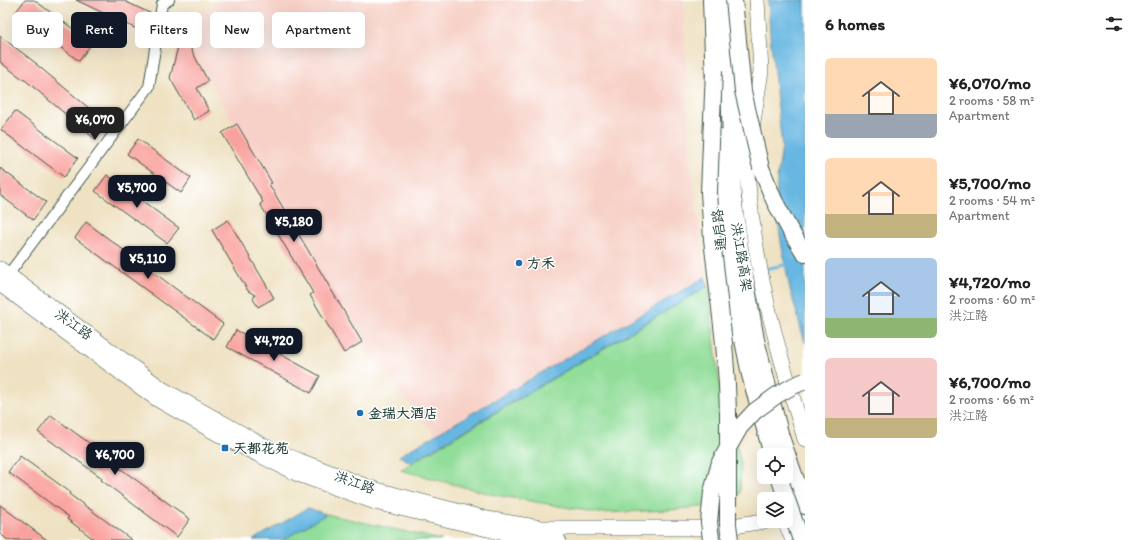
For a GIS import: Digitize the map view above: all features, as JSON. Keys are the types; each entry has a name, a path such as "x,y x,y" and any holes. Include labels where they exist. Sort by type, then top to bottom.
{"highway":[{"name":"洪江路高架","path":"711,0 718,155 724,233 735,300 750,375 770,448"},
{"name":"洪江路高架","path":"726,0 733,197 742,261 760,353 781,437 805,506"},
{"path":"733,0 743,91 761,168 774,200 805,254"},
{"path":"714,70 709,192 712,239 724,343 727,384 728,524 730,540"},
{"path":"711,540 709,522 712,492 720,462 740,427 754,411 777,395 805,381"},
{"path":"781,484 801,540"}],"main road":[{"name":"通启路","path":"705,0 710,66 716,211 728,306 743,375 764,448"},
{"path":"733,0 751,216 762,279 776,340 805,439"},
{"path":"748,182 748,150 761,71 757,0"},
{"name":"洪江路","path":"2,278 162,389 188,404 262,445 373,489 487,519 541,528 720,528 757,522"},
{"name":"洪江路","path":"2,278 157,399 226,439 298,474 375,502 530,539 558,540"},
{"path":"793,515 805,513"},
{"path":"788,528 793,540"}],"street":[{"path":"2,278 148,87 162,4 169,0"}],"shaded area":[{"path":"221,0 684,0 686,85 691,164 705,277 435,435 368,353 190,48 202,48 202,12 200,12"}],"green space":[{"path":"708,286 720,390 741,462 740,493 737,499 730,504 669,510 599,513 490,494 400,470"},
{"path":"326,514 442,540 283,540"}],"water":[{"path":"768,0 805,0 805,343 790,289 781,242 776,204 777,179 782,147 770,34"},
{"path":"705,277 708,286 411,462 399,456"},
{"path":"308,508 326,514 283,540 253,540"}],"building":[{"path":"25,0 34,0 50,12 16,12"},
{"path":"76,0 122,0 148,12 135,12 135,28 127,24 127,12 101,12"},
{"path":"63,22 71,27 71,48 88,48 79,61 62,48 63,48"},
{"path":"0,36 12,45 12,48 16,48 37,64 108,124 95,139 25,80 0,62"},
{"path":"178,48 190,48 208,81 197,88 209,111 194,120 170,78"},
{"path":"15,111 78,158 64,177 1,130"},
{"path":"237,124 272,183 269,184 362,342 344,353 310,295 313,293 260,204 263,202 222,133"},
{"path":"138,139 191,178 181,193 127,154"},
{"path":"0,168 46,202 33,220 0,195"},
{"path":"107,175 179,228 167,243 95,191"},
{"path":"228,220 274,298 258,307 253,299 255,295 248,291 212,230"},
{"path":"86,222 223,324 213,339 75,238"},
{"path":"236,330 320,376 311,393 227,347"},
{"path":"51,415 104,454 103,456 190,519 177,537 101,480 102,478 38,432"},
{"path":"20,456 132,540 95,540 67,519 69,517 8,472"},
{"path":"0,505 47,540 8,540 0,534"}],"waterway":[{"path":"765,269 789,264"}],"place":[{"name":"方禾","path":"519,263"},
{"name":"金瑞大酒店","path":"360,413"},
{"name":"天都花苑","path":"225,448"}]}
